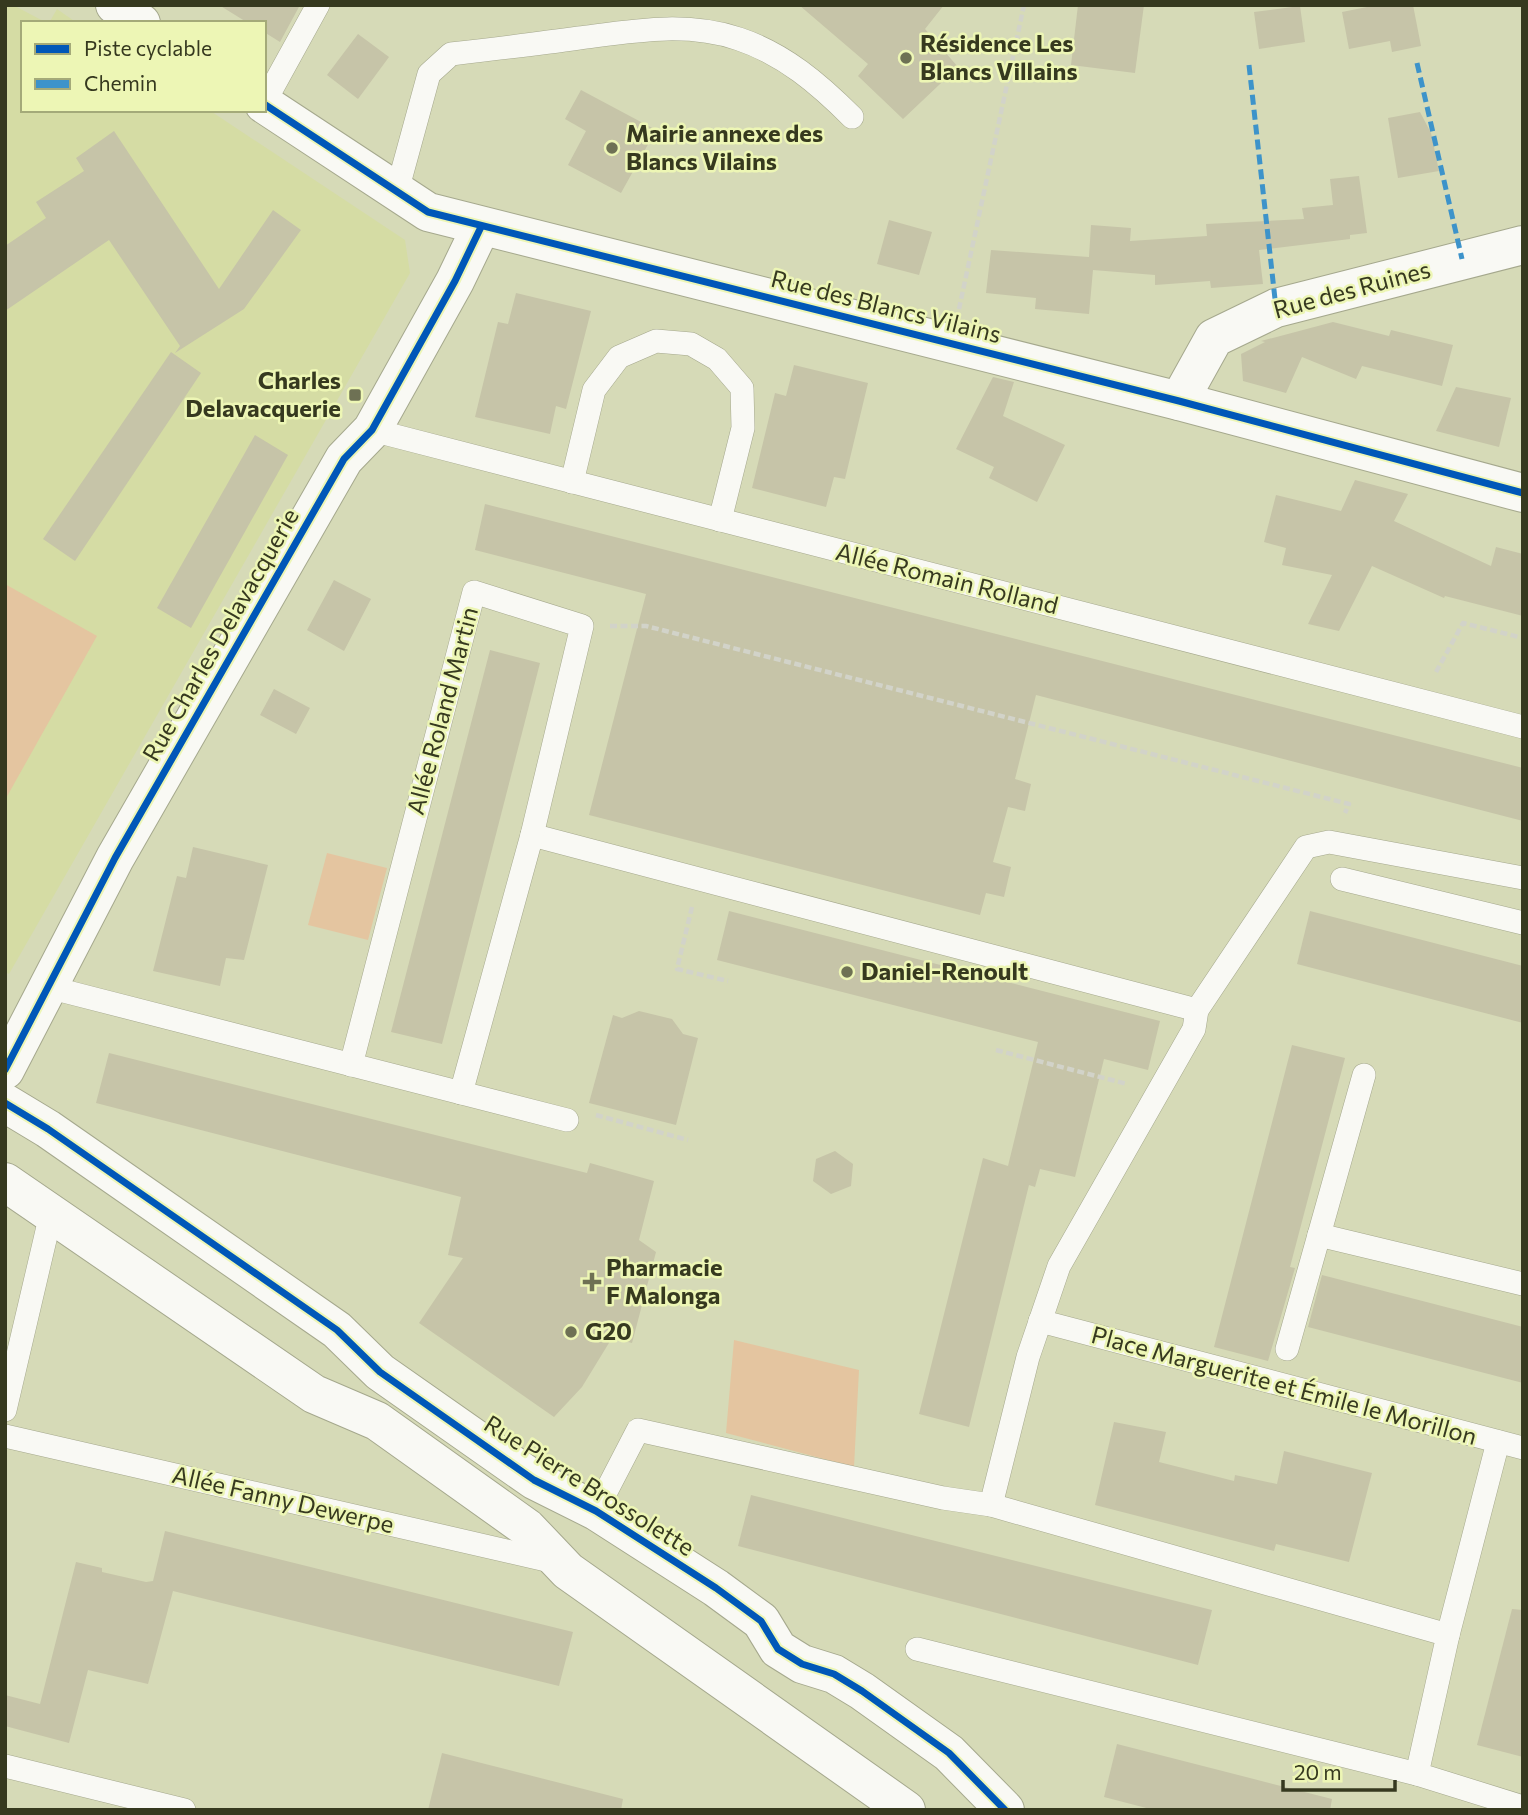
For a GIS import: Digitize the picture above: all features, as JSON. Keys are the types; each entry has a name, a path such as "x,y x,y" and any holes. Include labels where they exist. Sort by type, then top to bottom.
{"street":[{"path":"115,5 138,21"},
{"name":"Rue des Blancs Vilains","path":"266,104 428,212 1179,401 1523,494"},
{"name":"Rue Charles Delavacquerie","path":"5,1070 115,858 344,459 372,430 455,281 481,227"},
{"name":"Rue des Ruines","path":"1179,401 1214,338 1276,308 1523,245"},
{"name":"Rue Pierre Brossolette","path":"5,1103 48,1129 337,1330 380,1372 534,1480 596,1511 716,1588 745,1591 762,1601 776,1616 778,1649"},
{"path":"5,1182 314,1394 377,1421 527,1528 561,1563 906,1810"},
{"path":"730,1685 755,1678 778,1649 802,1664 834,1674 949,1753 1005,1810"}],"lane":[{"path":"266,99 318,5"},
{"path":"397,191 429,74 452,54 661,28 702,30 739,39 780,57 817,82 852,117"},
{"path":"572,482 594,390 619,357 656,341 691,344 718,359 742,388 743,429 720,520"},
{"name":"Allée Romain Rolland","path":"372,430 1523,727"},
{"name":"Allée Roland Martin","path":"351,1065 474,592 582,626"},
{"path":"461,1093 532,835 582,626"},
{"path":"532,835 1197,1010"},
{"path":"990,1505 1040,1321 1059,1266 1194,1029 1197,1010 1306,847 1329,842 1523,878"},
{"path":"1342,879 1523,923"},
{"path":"48,987 567,1120"},
{"path":"1287,1349 1364,1075"},
{"path":"5,1410 51,1214"},
{"path":"1319,1235 1523,1284"},
{"name":"Place Marguerite et Émile le Morillon","path":"1040,1321 1498,1442 1448,1635 1417,1774"},
{"path":"596,1511 638,1430 990,1505 1448,1635"},
{"name":"Allée Fanny Dewerpe","path":"5,1436 561,1563"},
{"path":"1498,1442 1523,1448"},
{"path":"917,1649 1417,1774 1523,1807"},
{"path":"5,1766 184,1810"}],"path":[{"path":"952,344 1024,5"},
{"path":"1421,701 1463,623 1523,638"},
{"path":"582,626 646,626 1349,804 1329,842"},
{"path":"698,879 677,968 728,981"},
{"path":"996,1050 1158,1092"},
{"path":"567,1120 570,1108 688,1140"}],"shaded area":[{"path":"5,5 13,5 43,21 21,21 21,112 212,112 405,240 410,273 9,974 5,972"},
{"path":"57,9 74,21 50,21"},
{"path":"5,584 97,636 5,800"},
{"path":"327,853 387,868 368,940 308,925"},
{"path":"734,1340 859,1370 854,1467 726,1433"}],"building":[{"path":"219,5 300,5 280,42 266,33 266,21 245,21"},
{"name":"Résidence Les Blancs Villains","path":"799,5 944,5 925,29 958,67 903,119 858,76 868,64"},
{"path":"1078,5 1144,5 1135,73 1071,65"},
{"path":"1377,5 1413,5 1421,46 1392,52 1390,41 1349,49 1342,12"},
{"path":"1300,6 1305,42 1259,49 1254,12"},
{"path":"358,34 389,57 358,99 327,75"},
{"name":"Mairie annexe des Blancs Vilains","path":"581,90 656,130 621,193 568,165 586,131 565,119"},
{"path":"1420,112 1431,133 1439,171 1398,178 1388,118"},
{"path":"114,131 219,289 273,210 301,230 244,309 175,353 180,346 109,240 5,311 5,246 46,218 36,202 84,171 76,158"},
{"path":"1359,176 1367,233 1350,235 1350,239 1259,250 1263,284 1211,288 1210,281 1155,285 1155,275 1093,270 1089,314 1035,309 1036,298 986,293 991,250 1089,257 1091,225 1131,228 1130,241 1207,236 1206,224 1304,219 1302,208 1333,205 1330,179"},
{"path":"889,220 932,232 919,275 877,264"},
{"path":"516,293 591,311 566,409 556,406 550,434 475,417 498,322 508,324"},
{"path":"1333,322 1389,336 1391,330 1453,345 1442,386 1362,366 1356,379 1302,357 1286,393 1243,381 1241,354 1265,342 1261,341"},
{"path":"171,352 201,373 75,561 43,539"},
{"path":"794,365 868,383 845,479 834,477 826,507 752,488 775,393 786,396"},
{"path":"993,377 1014,382 1003,416 1065,445 1037,502 989,478 994,467 956,449"},
{"path":"1456,387 1511,398 1499,447 1436,431"},
{"path":"255,435 288,455 191,628 157,608"},
{"path":"1355,480 1408,494 1394,521 1491,566 1496,547 1523,554 1523,616 1445,596 1444,598 1372,566 1339,631 1308,624 1332,575 1282,565 1286,548 1264,542 1276,495 1341,511"},
{"path":"485,504 1523,768 1523,821 1036,695 1015,779 1031,784 1025,811 1008,807 993,862 1011,867 1004,897 986,893 980,915 589,815 646,594 475,550"},
{"path":"334,580 371,599 344,651 307,630"},
{"path":"490,650 540,663 442,1044 391,1032"},
{"path":"274,689 310,708 296,734 260,715"},
{"path":"193,847 268,865 244,960 226,958 220,986 153,971 177,876 186,878"},
{"path":"729,911 1160,1021 1148,1070 1104,1059 1075,1177 1040,1169 1035,1187 1029,1185 969,1427 919,1414 983,1158 1008,1166 1038,1042 717,960"},
{"path":"1310,911 1523,966 1523,1023 1297,964"},
{"path":"639,1011 672,1019 683,1034 698,1038 676,1125 589,1103 613,1015 622,1018"},
{"path":"1292,1045 1345,1058 1290,1267 1295,1268 1268,1361 1214,1347"},
{"path":"109,1053 587,1173 590,1163 654,1181 639,1240 656,1252 632,1343 612,1338 582,1387 554,1417 419,1323 463,1258 448,1255 461,1197 96,1103"},
{"path":"835,1151 853,1164 851,1186 831,1194 813,1181 816,1159"},
{"path":"1322,1275 1523,1327 1523,1383 1308,1327"},
{"path":"1114,1422 1166,1432 1159,1462 1234,1481 1235,1475 1277,1484 1284,1451 1372,1473 1349,1562 1276,1544 1274,1551 1095,1505"},
{"path":"751,1495 1212,1610 1198,1665 738,1546"},
{"path":"165,1531 573,1632 559,1686 173,1591 148,1684 88,1670 69,1743 5,1726 5,1695 40,1704 76,1562 102,1568 102,1572 146,1582 153,1581"},
{"path":"1512,1609 1523,1610 1523,1757 1477,1745"},
{"path":"1117,1744 1332,1799 1330,1810 1154,1810 1104,1797"},
{"path":"442,1753 623,1799 621,1810 428,1810"}],"marked path":[{"path":"1417,63 1462,259"},
{"path":"1249,65 1276,308"}],"cycle path":[{"path":"266,105 428,212 1179,401 1523,493"},
{"path":"5,1070 115,858 344,459 372,430 455,281 481,227"},
{"path":"5,1103 48,1129 337,1330 380,1372 534,1480 596,1511 716,1588 761,1621 778,1649 802,1664 834,1674 862,1691 949,1753 1005,1810"}],"place":[{"name":"Résidence Les Blancs Villains","path":"906,58"},
{"name":"Mairie annexe des Blancs Vilains","path":"612,148"},
{"name":"Charles Delavacquerie","path":"355,395"},
{"name":"Daniel-Renoult","path":"847,972"},
{"name":"Pharmacie F Malonga","path":"592,1282"},
{"name":"G20","path":"571,1332"}]}
